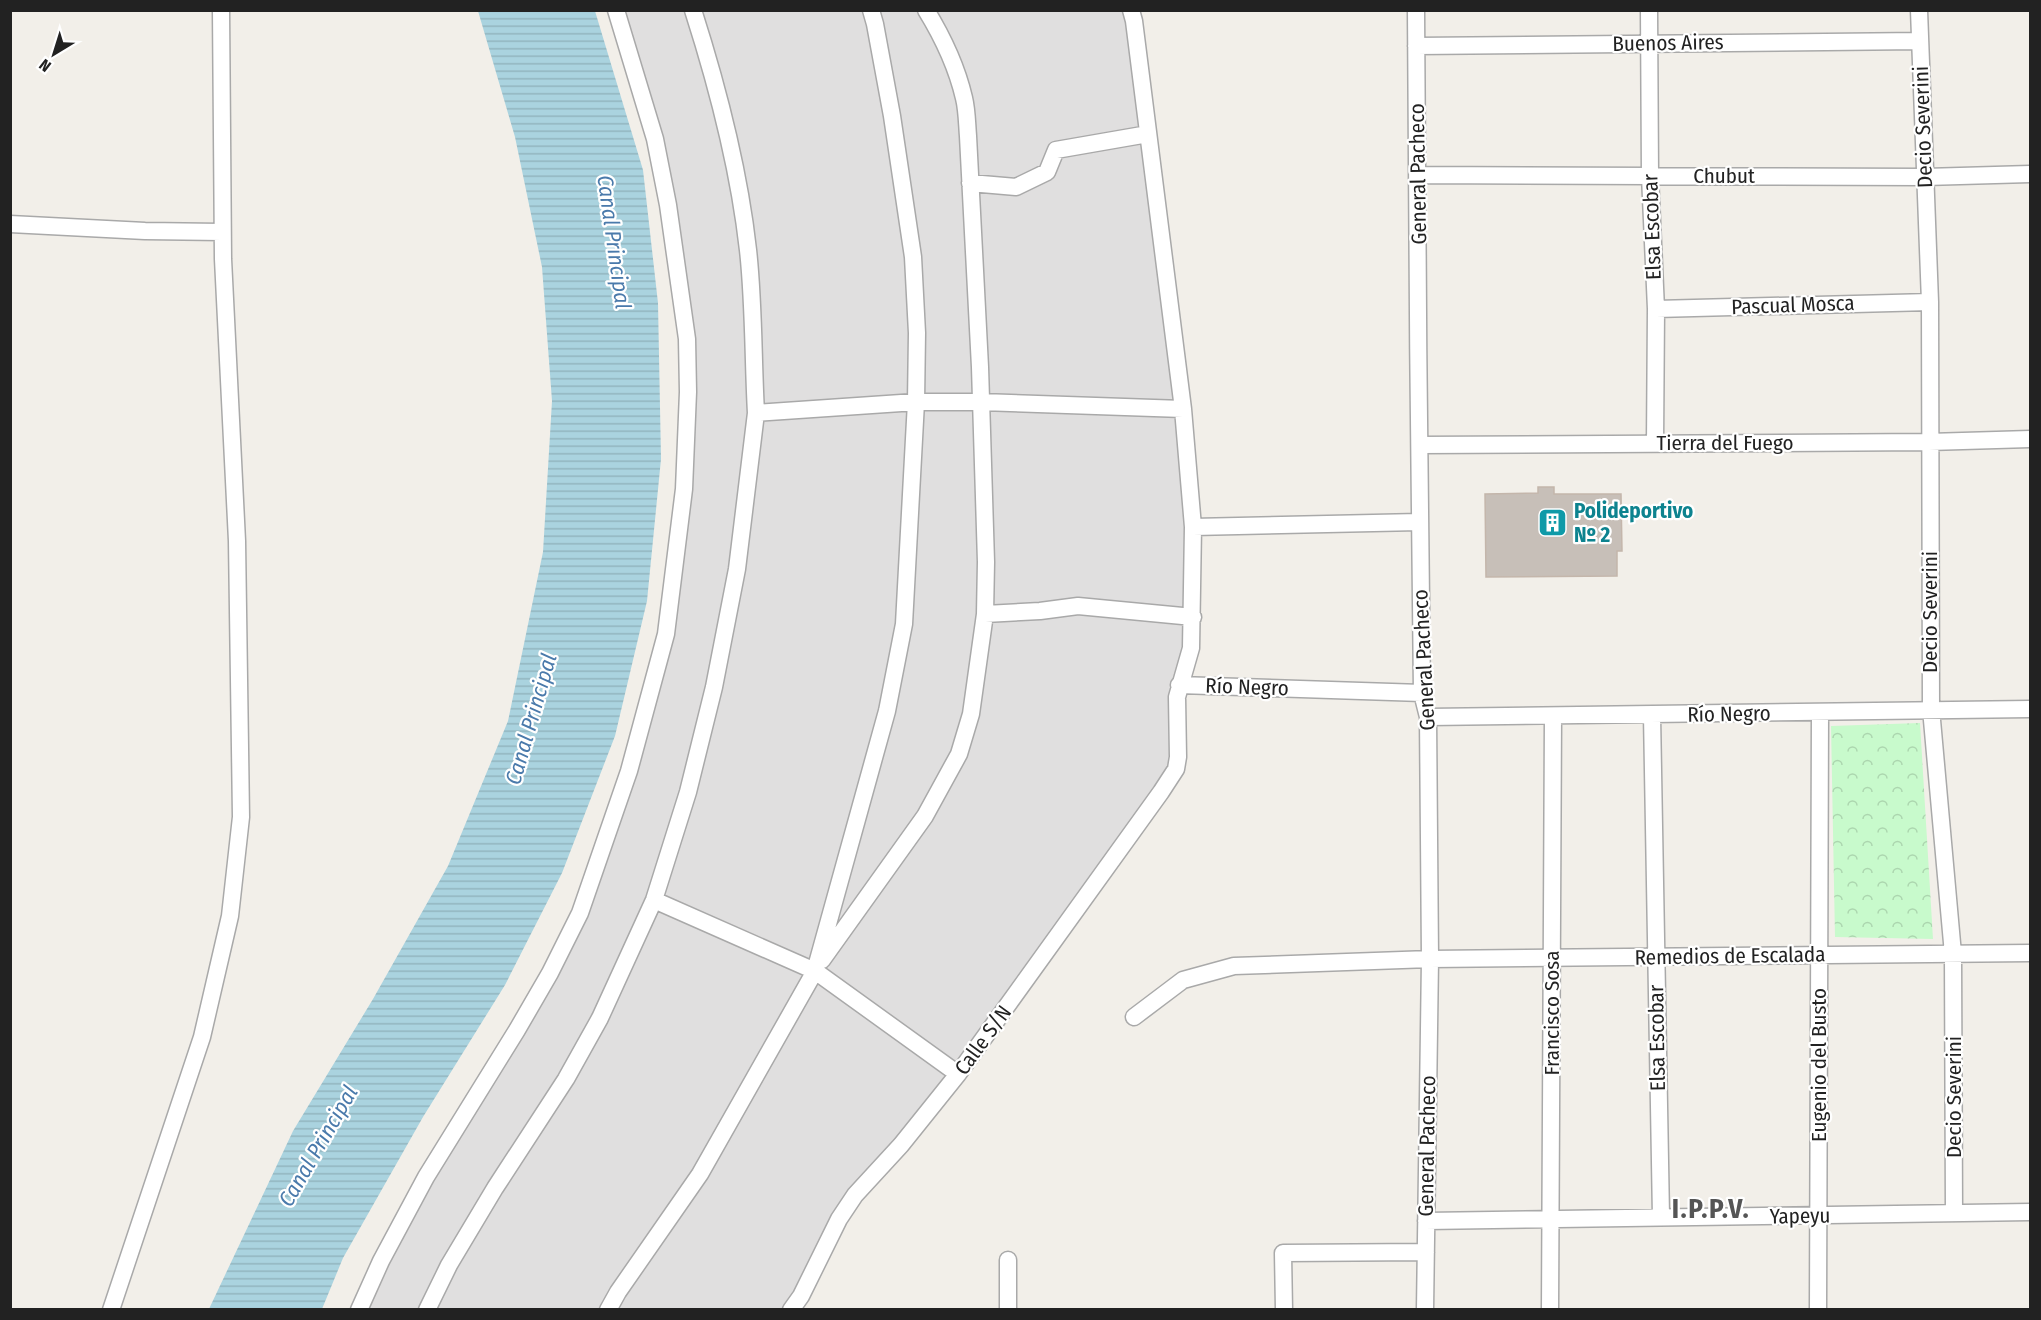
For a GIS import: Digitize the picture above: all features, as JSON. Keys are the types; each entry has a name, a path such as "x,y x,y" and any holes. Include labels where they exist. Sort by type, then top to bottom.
{"street":[{"path":"111,1310 202,1037 230,916 241,817 237,541 222,232 221,10"},
{"path":"358,1310 381,1261 426,1177 517,1030 550,973 580,913 629,771 666,634 684,489 688,392 687,339 668,205 655,139 616,10"},
{"path":"427,1310 449,1265 472,1226 566,1079 600,1018 654,900 688,792 714,687 737,569 756,413 748,250 729,137 693,10"},
{"path":"815,971 887,711 904,624 916,402 917,333 913,257 892,116 871,10"},
{"path":"608,1310 618,1292 700,1174 815,971 925,816 959,754 971,714 985,614 986,562 970,183 964,99 954,68 926,10"},
{"path":"1131,10 1183,409 1193,527 1191,648 1179,685"},
{"name":"General Pacheco","path":"1416,10 1419,522 1422,693 1428,717 1430,958 1425,1310"},
{"name":"Elsa Escobar","path":"1649,10 1650,176 1656,309 1655,443"},
{"name":"Decio Severini","path":"1919,10 1929,302 1931,710 1953,954 1954,1214"},
{"name":"Buenos Aires","path":"1416,46 1920,41"},
{"path":"970,183 1016,187 1047,172 1056,150 1148,134"},
{"name":"Chubut","path":"1418,175 1925,177 2031,174"},
{"path":"10,224 145,231 222,232"},
{"name":"Pascual Mosca","path":"1656,309 1929,302"},
{"path":"756,413 916,402 1183,409"},
{"name":"Tierra del Fuego","path":"1420,445 2031,439"},
{"path":"1193,527 1419,522"},
{"path":"985,614 1078,606 1193,617"},
{"name":"Río Negro","path":"1179,685 1422,693"},
{"name":"Calle S/N","path":"791,1310 801,1296 839,1219 855,1195 901,1145 958,1074 1037,967 1176,768 1178,757 1176,710 1179,685"},
{"name":"Río Negro","path":"1428,717 2031,709"},
{"name":"Eugenio del Busto","path":"1818,1310 1820,712"},
{"name":"Elsa Escobar","path":"1652,715 1660,1217"},
{"name":"Francisco Sosa","path":"1550,1310 1553,716"},
{"path":"654,900 815,971 958,1074"},
{"name":"Remedios de Escalada","path":"1134,1017 1183,980 1234,966 1430,958 2031,953"},
{"name":"Yapeyu","path":"1426,1221 2031,1212"},
{"path":"1284,1310 1283,1253 1426,1252"},
{"path":"1008,1260 1008,1310"}],"shaded area":[{"path":"616,11 1131,11 1193,527 1178,757 1037,967 855,1195 791,1309 359,1310 580,913 666,634 687,339 668,205"}],"green space":[{"path":"1920,723 1933,939 1835,937 1831,726"}],"water":[{"name":"Canal Principal","path":"478,11 595,11 643,170 658,303 661,459 647,601 615,736 562,873 505,985 423,1117 343,1258 322,1309 209,1309 293,1131 373,999 448,866 508,721 543,552 552,401 542,267 515,137"}],"building":[{"name":"Polideportivo Nº 2","path":"1538,487 1554,487 1554,494 1621,494 1622,551 1617,551 1617,576 1486,577 1485,494 1538,493"}],"place":[{"name":"Polideportivo Nº 2","path":"1553,523"}],"district":[{"name":"I.P.P.V.","path":"1711,1209"}]}
